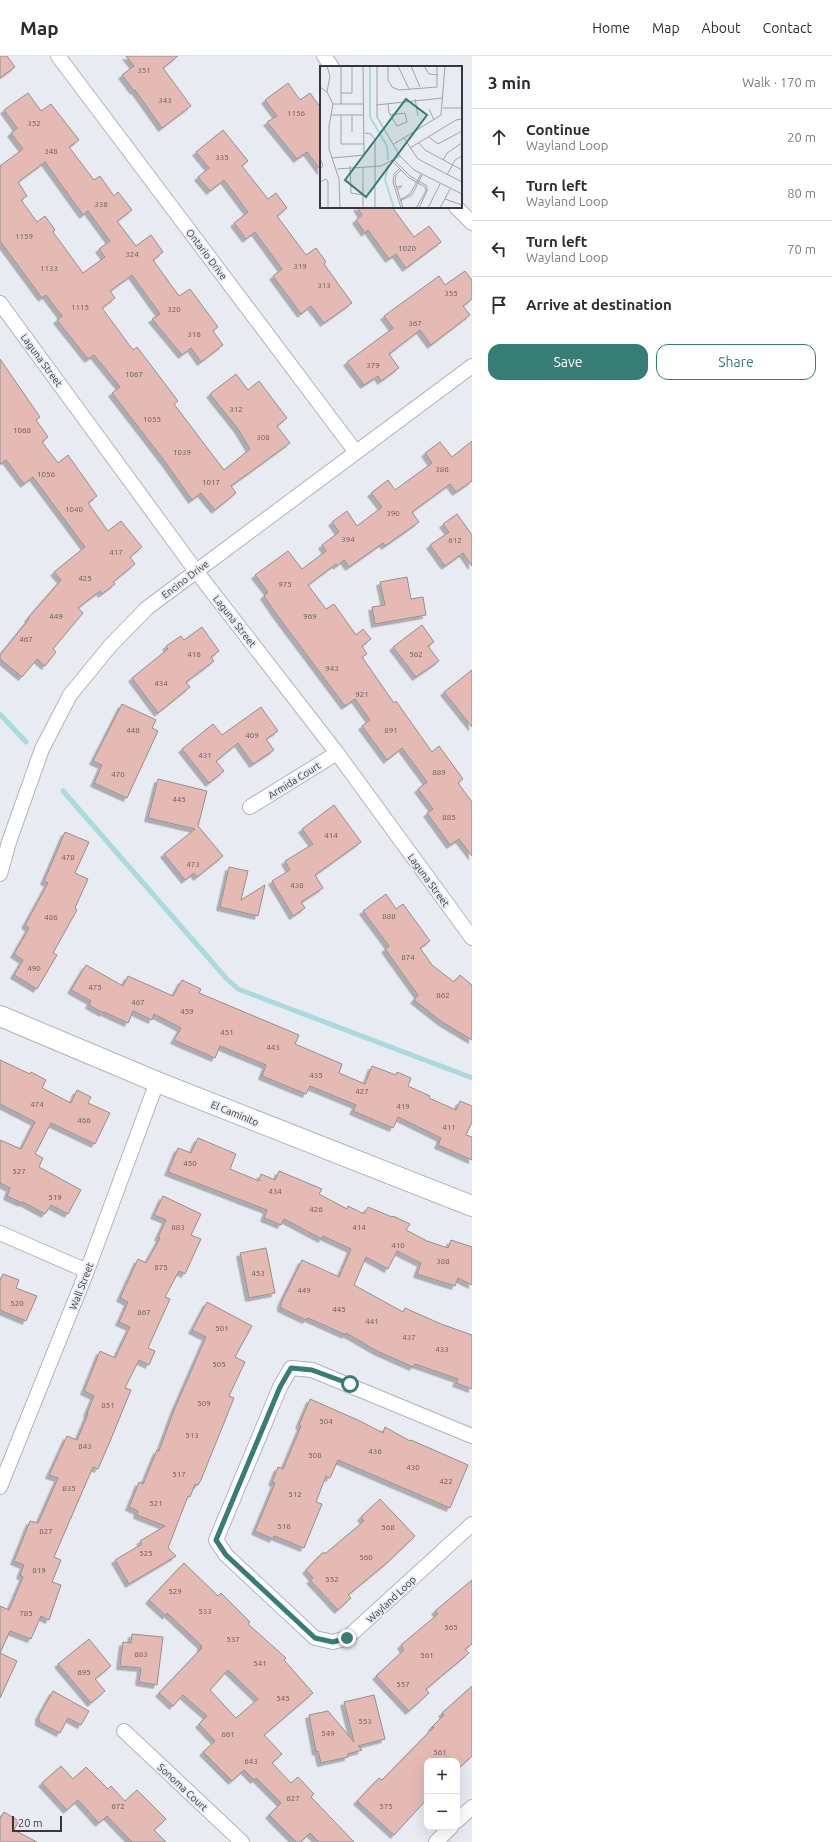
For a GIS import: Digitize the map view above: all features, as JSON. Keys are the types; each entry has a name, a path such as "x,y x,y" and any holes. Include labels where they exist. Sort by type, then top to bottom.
{"street":[{"name":"Ontario Drive","path":"58,56 355,451"},
{"path":"324,56 331,66"},
{"path":"457,208 472,224"},
{"name":"Laguna Street","path":"0,303 196,570 337,753 472,938"},
{"name":"Encino Drive","path":"1,866 5,841 42,749 70,695 110,646 147,608 196,570 472,366"},
{"name":"Armida Court","path":"250,807 337,753"},
{"name":"El Caminito","path":"0,1016 157,1082 472,1206"},
{"name":"Wall Street","path":"0,1487 87,1271 157,1082"},
{"path":"0,1233 87,1271"},
{"name":"Wayland Loop","path":"472,1436 312,1370 291,1368 280,1387 216,1540 226,1555 315,1638 333,1642 347,1638 472,1524"},
{"name":"Sonoma Court","path":"124,1731 242,1842"},
{"path":"460,1818 472,1807"},
{"path":"436,1842 448,1830"}],"building":[{"path":"0,56 7,56 15,67 0,78"},
{"path":"126,56 178,56 163,68 191,106 162,128 135,90 134,91 122,75 134,66"},
{"path":"288,83 300,100 310,93 320,107 320,170 307,152 297,159 267,122 277,116 265,100"},
{"path":"28,93 41,111 51,104 79,140 69,147 94,180 100,176 114,196 118,192 132,210 117,221 136,246 151,235 163,252 153,260 179,296 190,289 218,327 213,331 223,345 201,362 191,348 182,355 152,319 160,314 132,275 110,291 115,298 102,308 133,350 137,347 178,401 174,404 224,470 250,449 238,429 210,394 236,374 248,390 259,381 287,418 277,426 290,443 231,486 236,493 215,510 201,493 192,500 166,463 112,393 120,387 94,355 88,359 57,320 62,316 46,295 42,298 0,241 0,166 23,149 11,133 17,128 4,110","holes":["45,162 83,215 88,211 110,241 99,249 105,257 83,273 53,232 55,230 45,216 37,222 21,200 27,196 18,182"]},
{"path":"223,130 248,161 242,166 268,199 276,193 287,208 277,216 306,255 316,248 326,262 324,264 352,303 324,323 311,306 301,314 273,276 282,269 255,232 246,239 234,223 248,212 224,180 210,191 198,177 209,168 196,152"},
{"path":"358,208 393,208 414,237 429,226 441,242 406,268 396,254 389,259 368,230 365,233 356,220 362,215"},
{"path":"465,271 472,280 472,299 463,306 470,315 431,345 420,330 389,354 399,368 381,381 378,376 364,385 347,362 393,328 384,316 439,276 445,285"},
{"path":"0,359 40,417 36,420 48,437 42,442 58,463 68,455 97,496 88,503 108,531 121,521 142,547 130,557 135,564 113,582 115,584 102,594 100,591 78,608 83,613 53,649 56,652 45,666 37,659 22,677 0,659 0,655 29,619 28,618 61,580 54,572 85,547 33,477 24,484 6,460 0,464"},
{"path":"472,441 472,481 456,492 450,484 412,512 419,522 385,546 383,543 349,567 344,560 337,566 336,564 308,585 326,609 334,604 356,635 363,629 371,639 362,646 367,654 362,657 394,703 396,701 432,752 439,746 463,779 458,783 472,802 472,856 459,839 450,845 427,813 433,809 418,789 427,782 402,748 387,760 362,726 370,720 355,699 345,706 277,615 264,596 268,592 255,575 288,551 302,569 326,551 322,545 339,532 332,522 347,511 357,526 382,507 371,493 388,480 395,490 432,463 425,453 440,442 452,457"},
{"path":"457,514 472,535 472,566 463,553 445,566 430,545 449,532 443,524"},
{"path":"407,577 411,599 423,597 426,615 375,624 372,607 385,605 380,582"},
{"path":"422,625 434,642 428,646 439,661 416,677 393,647"},
{"path":"202,627 219,651 211,657 214,661 186,682 190,687 158,713 132,678 168,649 166,646 181,636 184,640"},
{"path":"472,670 472,727 444,692"},
{"path":"122,704 156,720 152,728 158,731 127,798 94,783 102,765 93,761"},
{"path":"261,707 278,731 266,739 274,750 253,764 238,743 216,761 224,771 209,783 182,749 213,724 222,735"},
{"path":"158,779 207,791 198,826 223,856 197,877 194,873 185,880 164,854 195,829 148,818"},
{"path":"334,805 361,842 315,875 323,888 301,902 305,908 293,916 272,881 290,870 285,861 313,844 302,829"},
{"path":"65,832 89,842 75,873 88,879 75,908 77,910 53,953 57,955 37,989 14,975 23,960 14,954 29,928 25,925 48,883 44,881"},
{"path":"229,867 248,871 241,900 265,885 258,916 220,907"},
{"path":"386,894 396,909 403,904 430,941 420,948 432,965 454,982 460,975 472,985 472,1040 442,1022 414,1000 418,995 385,949 389,946 363,911"},
{"path":"86,965 123,986 128,976 173,996 182,980 201,989 199,993 299,1035 295,1044 342,1064 339,1073 365,1084 372,1066 396,1075 397,1072 411,1078 408,1086 430,1096 429,1098 456,1110 460,1101 472,1106 472,1122 466,1135 472,1137 472,1160 438,1145 441,1138 398,1117 393,1128 353,1111 356,1105 310,1086 306,1094 262,1076 266,1065 220,1046 215,1058 174,1040 181,1028 154,1014 152,1020 133,1011 128,1023 104,1012 103,1013 89,1005 91,1001 71,990"},
{"path":"0,1060 30,1074 31,1072 46,1080 42,1088 71,1103 77,1090 91,1097 88,1103 110,1113 95,1144 51,1123 35,1154 43,1158 39,1167 81,1190 68,1214 51,1205 45,1214 23,1202 22,1203 7,1196 10,1188 0,1183 0,1140 21,1149 35,1122 0,1104"},
{"path":"198,1138 236,1154 230,1169 259,1181 261,1174 275,1180 279,1171 322,1189 319,1194 347,1209 348,1206 364,1214 368,1207 410,1224 406,1230 427,1241 448,1248 451,1240 472,1247 472,1285 458,1278 455,1286 417,1274 421,1263 397,1251 388,1269 366,1257 354,1285 403,1312 405,1308 441,1324 472,1335 472,1389 456,1383 458,1379 415,1364 413,1367 377,1351 346,1333 346,1335 308,1318 306,1320 281,1308 281,1303 302,1260 339,1277 351,1249 323,1236 322,1239 284,1219 281,1225 264,1218 267,1210 168,1172 178,1148 191,1153"},
{"path":"163,1196 201,1214 191,1235 201,1239 185,1274 179,1271 165,1297 170,1299 148,1348 155,1351 149,1365 139,1360 125,1388 131,1390 111,1439 98,1469 93,1467 54,1557 61,1560 52,1582 61,1585 49,1620 41,1616 31,1639 10,1631 0,1653 0,1606 9,1610 23,1577 20,1575 24,1565 14,1561 30,1521 38,1523 58,1478 49,1475 67,1436 77,1440 88,1414 87,1413 94,1396 84,1391 100,1351 115,1358 130,1327 119,1322 128,1302 120,1298 138,1259 146,1263 160,1238 158,1237 166,1220 154,1215"},
{"path":"266,1248 275,1293 249,1298 240,1253"},
{"path":"3,1274 19,1280 16,1288 37,1296 26,1321 0,1310 0,1281"},
{"path":"207,1302 252,1326 235,1357 245,1362 229,1396 234,1398 201,1480 198,1485 195,1484 190,1497 188,1496 168,1548 176,1556 129,1584 115,1560 142,1544 140,1541 165,1526 137,1515 138,1511 129,1507 139,1482 143,1484 157,1450 159,1451 174,1410 206,1337 192,1330"},
{"path":"310,1399 383,1433 385,1427 410,1441 411,1440 468,1465 450,1508 338,1460 330,1478 326,1476 316,1502 322,1504 304,1548 274,1536 273,1539 255,1531 275,1483 272,1482 278,1467 283,1469 301,1426 299,1425"},
{"path":"380,1499 415,1536 388,1562 348,1595 351,1598 338,1610 310,1580 313,1578 306,1570 322,1553 326,1553 364,1521 361,1517"},
{"path":"184,1563 218,1596 221,1593 250,1622 248,1624 286,1658 284,1660 313,1693 264,1735 282,1754 272,1763 291,1783 298,1777 314,1794 311,1797 354,1842 319,1842 310,1833 301,1842 296,1842 269,1815 281,1803 256,1778 254,1780 244,1770 232,1781 203,1752 215,1741 199,1724 207,1716 183,1695 173,1706 159,1693 202,1648 200,1647 202,1646 167,1613 166,1616 149,1600","holes":["228,1670 258,1699 236,1718 210,1690"]},
{"path":"472,1580 472,1644 465,1649 469,1653 426,1689 429,1693 409,1711 376,1676 404,1650 401,1645 438,1614 435,1611"},
{"path":"132,1634 163,1637 157,1685 139,1682 141,1668 120,1666 123,1642 131,1643"},
{"path":"89,1639 111,1666 95,1679 105,1691 91,1703 58,1664"},
{"path":"0,1653 17,1661 0,1698"},
{"path":"472,1686 472,1756 460,1767 460,1758 424,1758 424,1802 394,1835 357,1801 379,1778 382,1780 434,1727 431,1728 444,1715 442,1713"},
{"path":"53,1691 89,1711 81,1725 68,1718 60,1733 39,1722 39,1716"},
{"path":"374,1695 385,1739 358,1746 362,1750 348,1754 348,1757 321,1763 318,1751 316,1752 309,1715 328,1711 354,1742 344,1702"},
{"path":"61,1766 73,1779 86,1767 108,1789 111,1786 125,1801 137,1790 166,1819 154,1830 166,1842 132,1842 107,1816 99,1823 78,1800 67,1810 42,1783"},
{"path":"4,1812 19,1821 14,1830 37,1842 0,1842 0,1819"}],"waterway":[{"path":"0,714 26,742"},
{"path":"63,791 226,978 238,989 472,1078"}],"route":[{"path":"347,1638 333,1642 315,1638 226,1555 216,1540 280,1387 291,1368 312,1370 350,1384"}]}
